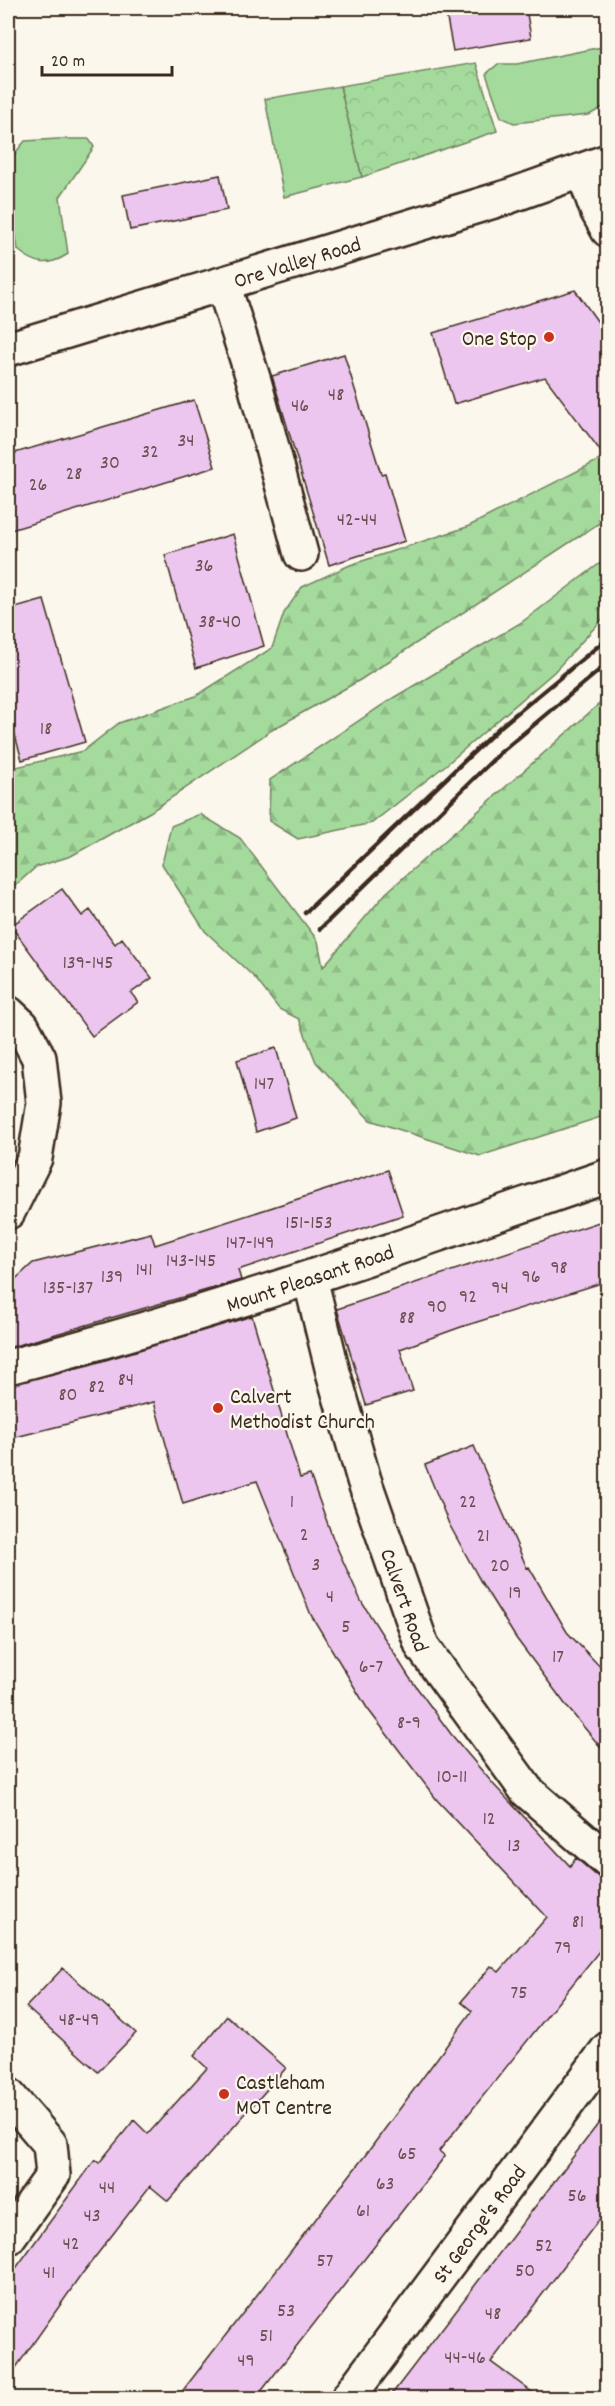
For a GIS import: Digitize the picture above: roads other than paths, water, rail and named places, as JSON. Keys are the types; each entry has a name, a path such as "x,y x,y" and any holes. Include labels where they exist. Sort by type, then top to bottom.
{"street":[{"name":"Ore Valley Road","path":"8,349 496,200 595,166 597,210 608,230"},
{"path":"223,284 254,381 301,554"},
{"path":"8,1013 22,1026 39,1058 44,1103 35,1158 8,1212"},
{"name":"Mount Pleasant Road","path":"8,1367 60,1354 310,1278 608,1176"},
{"name":"Calvert Road","path":"310,1278 333,1372 364,1480 422,1646 527,1791 608,1861"},
{"name":"St George's Road","path":"348,2398 608,2049"},
{"path":"8,2095 50,2144 53,2175 8,2238"}],"railway":[{"path":"305,913 500,727 608,638"},
{"path":"320,929 500,753 608,663"}],"place":[{"name":"One Stop","path":"549,337"},
{"name":"Calvert Methodist Church","path":"218,1408"},
{"name":"Castleham MOT Centre","path":"224,2094"}]}
